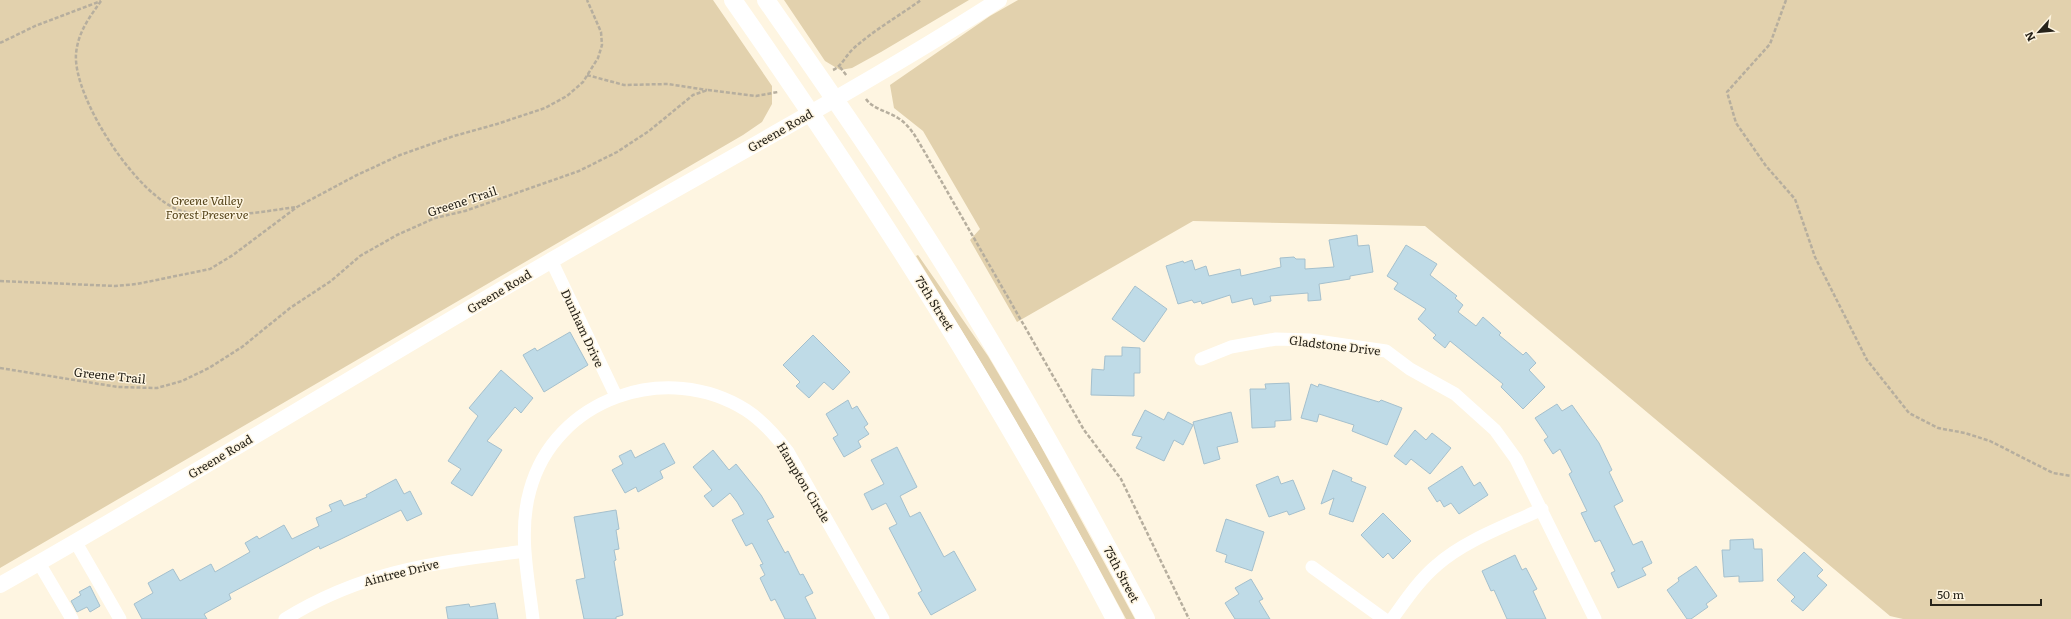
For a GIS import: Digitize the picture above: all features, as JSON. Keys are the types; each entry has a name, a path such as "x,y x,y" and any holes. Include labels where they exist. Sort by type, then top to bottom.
{"main road":[{"name":"75th Street","path":"733,0 811,112 907,258 1030,463 1115,619"},
{"name":"75th Street","path":"766,0 906,207 973,312 1076,490 1146,619"}],"street":[{"name":"Greene Road","path":"0,585 551,260 834,99 961,25 1000,0"},
{"name":"Dunham Drive","path":"551,260 616,396"},
{"name":"Gladstone Drive","path":"1201,359 1231,347 1294,338 1386,351 1410,369 1454,394 1481,415 1495,430 1516,459 1595,619"},
{"name":"Hampton Circle","path":"525,551 525,511 530,489 550,448 565,431 582,416 616,396 659,388 682,388 704,392 725,399 746,410 764,423 788,452 883,619"},
{"path":"1392,619 1422,579 1454,552 1542,509"},
{"path":"75,542 120,619"},
{"path":"525,551 533,619"},
{"name":"Aintree Drive","path":"285,619 323,598 355,584 394,571 428,564 525,551"},
{"path":"39,563 72,619"},
{"path":"1312,567 1384,619"}],"path":[{"path":"102,0 84,24 79,38 76,56 80,81 87,102 116,151 154,195 170,207 183,211 203,213 232,215 297,207"},
{"path":"0,43 35,26 102,0"},
{"path":"0,281 115,286 137,284 210,269 233,255 297,207 355,176 400,155 454,136 545,108 567,96 583,82 598,58 602,45 601,32 587,0"},
{"path":"819,77 840,67 845,57 855,47 921,0"},
{"path":"1786,0 1770,44 1727,92 1736,123 1766,166 1795,200 1815,257 1867,360 1909,413 1938,428 1965,433 1990,441 2054,473 2071,476"},
{"path":"840,67 844,72"},
{"path":"587,75 624,85 668,84 708,90"},
{"name":"Greene Trail","path":"0,368 124,388 157,388 182,381 209,368 242,347 274,320 331,281 371,249 397,235 435,218 465,211 579,171 617,152 649,131 693,95 708,90 756,96 775,93 794,87"},
{"path":"869,103 899,118 910,127 1084,430 1121,479 1189,619"}],"green space":[{"name":"Greene Valley Forest Preserve","path":"0,0 713,0 772,86 772,104 762,122 743,135 0,568"},
{"path":"784,0 969,0 852,68 840,70 825,61"},
{"path":"1018,0 2071,0 2071,619 1903,619 1890,616 1425,226 1193,221 1017,322 970,240 980,229 923,131 894,108 890,85 990,16"},
{"path":"918,255 988,356 1037,439 1135,619 1126,619 998,390 916,256"}],"building":[{"path":"1357,235 1358,246 1369,245 1373,272 1350,276 1350,279 1319,284 1321,300 1308,301 1308,293 1270,296 1271,301 1254,305 1252,298 1232,303 1230,295 1202,304 1201,301 1194,303 1192,300 1178,304 1166,266 1192,260 1195,270 1206,266 1209,276 1240,269 1241,276 1281,267 1280,258 1294,257 1296,259 1305,259 1305,269 1334,267 1329,240"},
{"path":"1406,245 1437,264 1430,275 1457,296 1455,298 1463,305 1458,312 1476,326 1483,317 1501,333 1499,335 1523,355 1526,352 1536,363 1529,370 1545,387 1523,409 1501,387 1503,384 1450,341 1445,348 1433,338 1436,335 1418,319 1426,309 1394,289 1398,283 1387,276"},
{"path":"1135,286 1167,309 1144,342 1112,319"},
{"path":"570,332 588,365 544,392 523,355 535,348 537,351"},
{"path":"813,335 850,372 833,390 824,382 809,398 796,386 800,382 783,365"},
{"path":"1122,347 1140,348 1140,373 1134,373 1134,396 1091,395 1092,369 1104,370 1105,356 1122,356"},
{"path":"501,370 533,398 521,413 515,407 487,441 502,450 472,496 451,483 461,469 448,461 478,416 469,408"},
{"path":"1289,383 1291,420 1275,421 1275,427 1252,428 1250,389 1266,389 1265,384"},
{"path":"1311,384 1318,387 1319,384 1379,402 1381,400 1402,408 1387,445 1352,431 1354,425 1319,414 1317,422 1301,418"},
{"path":"848,400 852,409 857,406 868,424 864,427 869,434 858,441 861,447 844,457 833,438 838,435 826,414"},
{"path":"1557,404 1562,411 1572,405 1599,443 1612,470 1609,472 1623,501 1614,506 1633,545 1642,541 1652,563 1642,568 1646,575 1618,588 1611,573 1615,571 1600,540 1595,542 1581,513 1587,511 1569,474 1572,472 1560,449 1553,454 1544,440 1548,437 1535,418"},
{"path":"1145,410 1164,420 1168,412 1193,425 1183,445 1174,440 1164,461 1136,448 1142,437 1132,435"},
{"path":"1231,412 1238,442 1217,447 1220,459 1204,464 1193,422"},
{"path":"1415,430 1426,440 1432,433 1451,448 1430,474 1411,459 1406,465 1394,456"},
{"path":"664,443 675,463 660,471 663,478 638,492 636,487 625,493 612,470 623,464 619,456 631,450 635,458"},
{"path":"897,447 917,487 900,496 910,517 920,512 944,557 954,551 976,590 931,615 918,593 922,591 889,528 897,524 886,503 872,510 864,494 884,484 871,460"},
{"path":"713,450 729,470 736,464 761,495 774,517 767,520 785,553 788,551 800,575 803,574 813,593 805,597 816,619 785,619 775,599 771,601 760,578 765,575 760,565 763,564 752,543 746,546 732,520 744,514 737,502 730,493 713,507 704,496 712,490 693,467"},
{"path":"1462,466 1474,486 1480,482 1488,495 1459,514 1451,503 1444,507 1440,500 1437,502 1428,488"},
{"path":"1333,470 1352,478 1351,481 1366,487 1353,522 1329,514 1334,498 1321,504"},
{"path":"1278,476 1281,484 1293,480 1305,509 1289,515 1287,511 1269,517 1256,485"},
{"path":"396,479 404,494 410,491 422,514 407,521 401,510 320,549 319,546 229,594 231,599 204,614 207,619 142,619 134,604 153,593 148,583 173,569 180,581 211,564 215,572 250,552 245,543 257,536 259,539 284,525 292,539 319,526 316,518 332,511 329,505 341,500 344,506 367,497 366,495"},
{"path":"616,510 619,529 616,530 619,549 614,550 616,560 614,561 623,615 616,617 616,619 584,619 576,580 585,578 574,517"},
{"path":"1383,513 1411,541 1393,559 1388,553 1383,558 1361,535"},
{"path":"1226,519 1264,532 1252,571 1225,562 1227,555 1216,551"},
{"path":"1753,539 1754,549 1762,549 1763,581 1739,582 1739,576 1724,577 1722,550 1730,550 1730,540"},
{"path":"1804,552 1823,570 1817,576 1827,585 1803,611 1791,601 1795,597 1777,580"},
{"path":"1515,555 1522,570 1526,568 1537,589 1533,591 1546,619 1507,619 1494,590 1491,591 1482,571"},
{"path":"1696,566 1717,596 1706,604 1708,607 1691,619 1687,619 1667,590 1679,581 1678,578"},
{"path":"1251,579 1263,599 1259,601 1270,619 1235,619 1225,603 1239,594 1235,588"},
{"path":"90,586 100,606 90,612 87,607 77,612 71,601 81,595 79,592"},
{"path":"495,603 498,619 448,619 446,607 469,604 470,607"}]}
